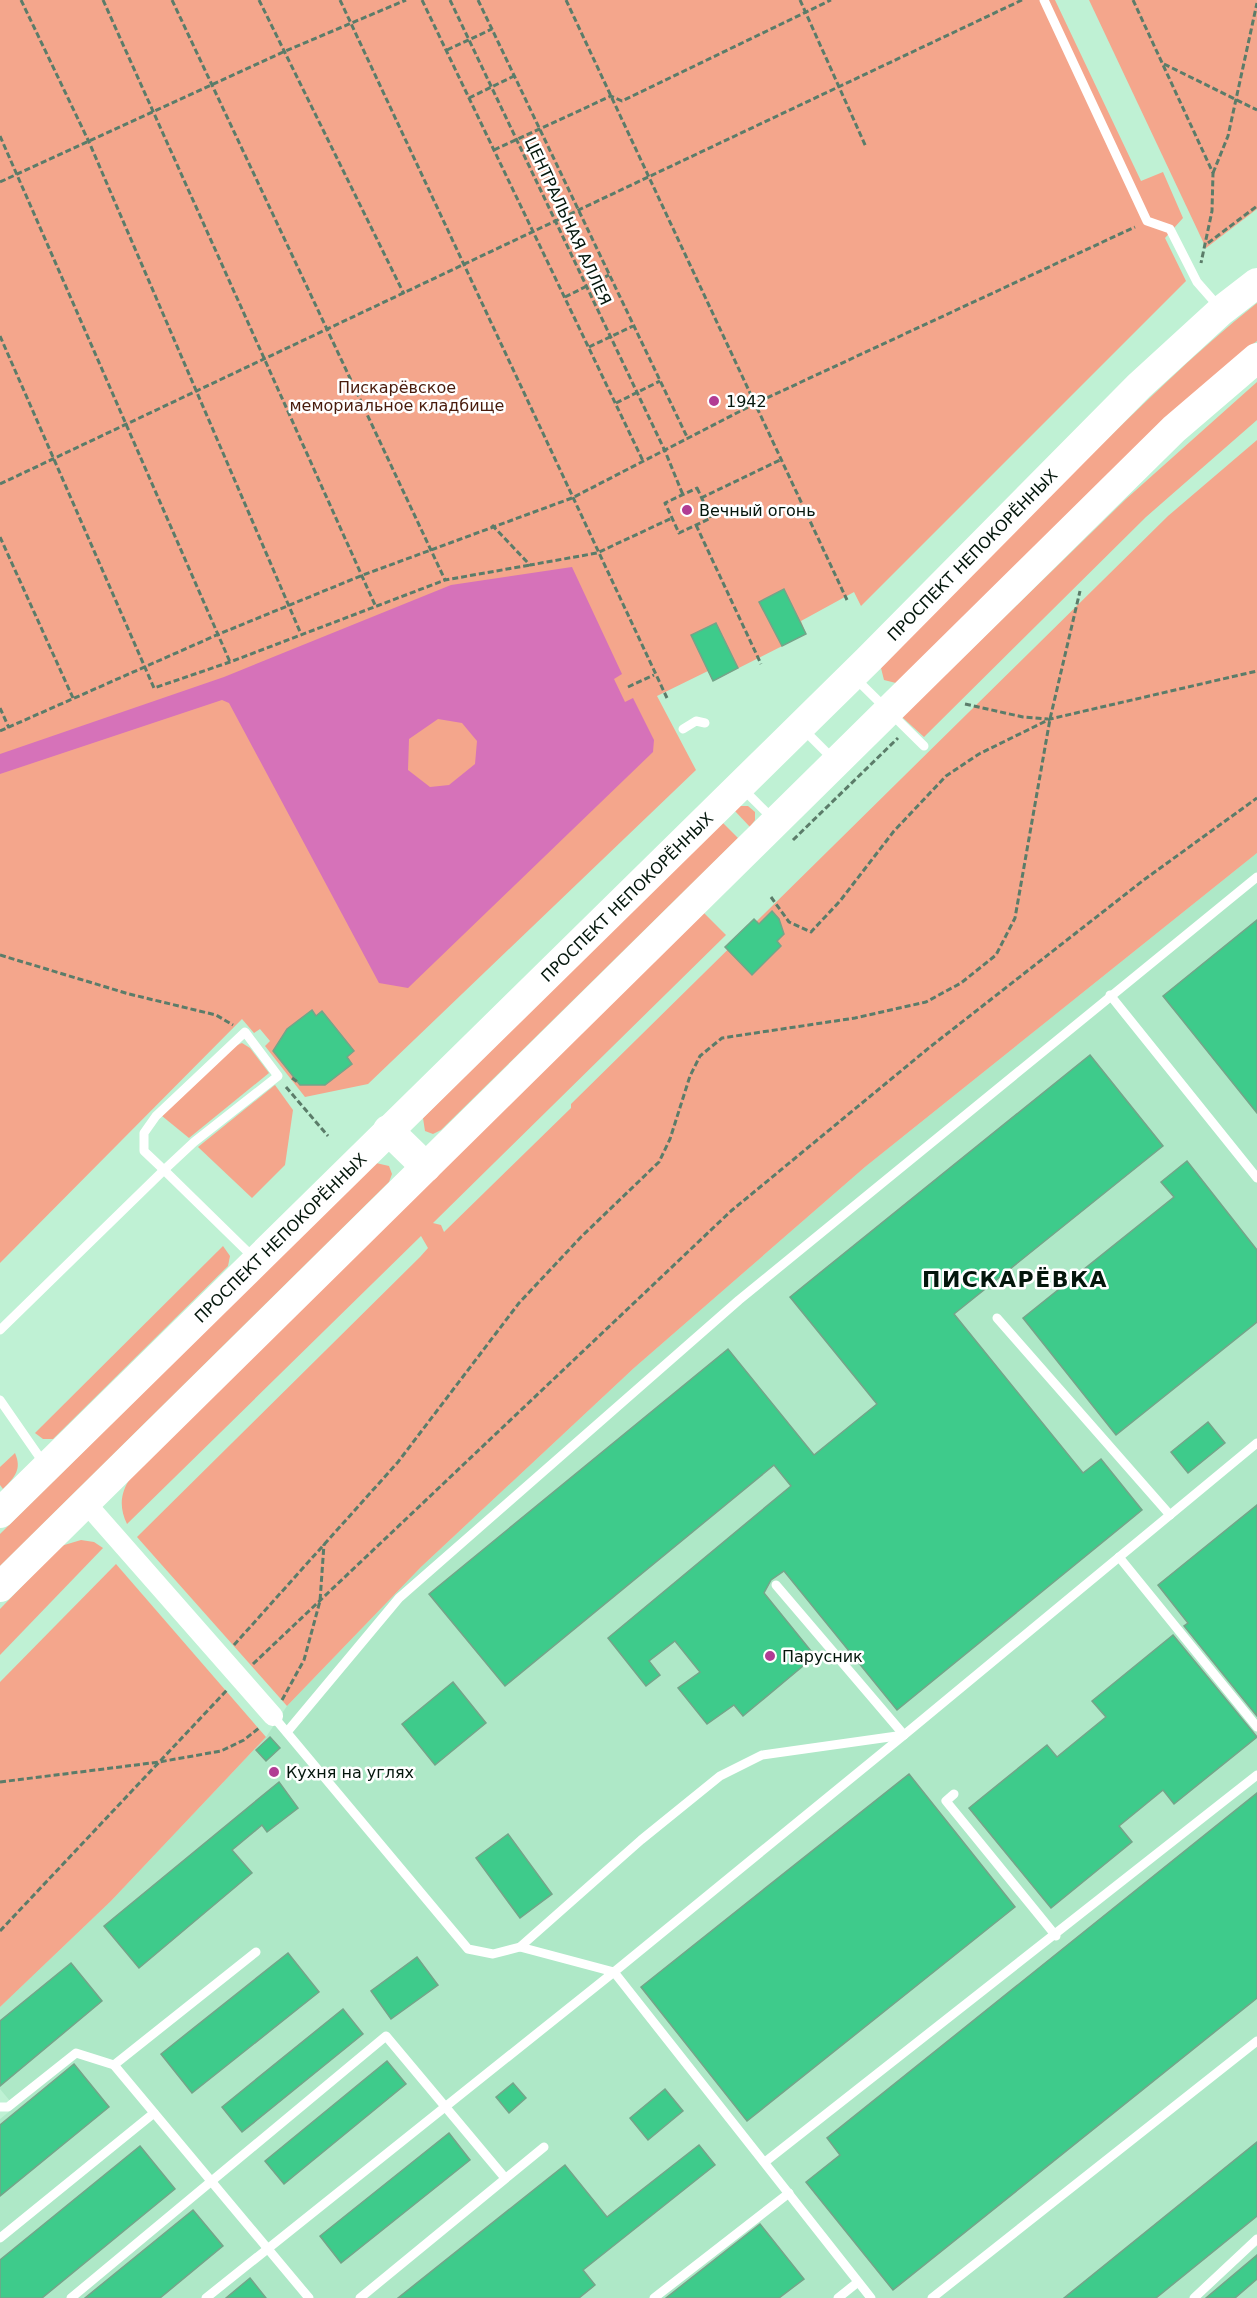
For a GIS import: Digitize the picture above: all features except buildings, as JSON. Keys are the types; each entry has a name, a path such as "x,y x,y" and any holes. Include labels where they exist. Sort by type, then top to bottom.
{"main road":[{"name":"ПРОСПЕКТ НЕПОКОРЁННЫХ","path":"3,1505 47,1467 852,676 1139,386 1222,310 1257,283"},
{"path":"0,1587 426,1167 780,835 837,763 898,720 1174,429 1257,358"},
{"path":"388,1130 426,1167"}],"street":[{"path":"85,1502 273,1716"}],"lane":[{"path":"1044,0 1147,221 1170,229 1197,282 1222,310"},
{"path":"852,676 924,746"},
{"path":"683,729 696,721 705,723"},
{"path":"801,726 837,763"},
{"path":"740,786 780,835"},
{"path":"287,1732 399,1598 739,1300 1110,995 1257,878"},
{"path":"1110,995 1257,1178"},
{"path":"0,1330 164,1170 194,1142 278,1076 245,1032 156,1116 144,1133 144,1151 164,1170 257,1261"},
{"path":"997,1318 1170,1515"},
{"path":"0,1400 23,1436 47,1467"},
{"path":"206,2298 614,1972 904,1736 1257,1443"},
{"path":"1119,1557 1257,1727"},
{"path":"776,1585 904,1736"},
{"path":"273,1716 468,1949 493,1954 520,1947 641,1840 720,1776 762,1755 904,1736"},
{"path":"765,2162 1056,1936 1257,1775"},
{"path":"954,1794 946,1801 1056,1936"},
{"path":"520,1947 614,1972 871,2298"},
{"path":"114,2065 256,1952"},
{"path":"71,2298 386,2036 506,2178"},
{"path":"932,2298 1257,2041"},
{"path":"0,2107 8,2108 76,2053 114,2065 309,2298"},
{"path":"0,2238 154,2114"},
{"path":"360,2298 544,2147"},
{"path":"654,2298 789,2193"},
{"path":"1194,2298 1257,2240"},
{"path":"838,2298 858,2282"}],"path":[{"path":"21,0 89,141 301,634"},
{"path":"103,0 263,361 375,605"},
{"path":"172,0 445,580"},
{"path":"259,0 404,294"},
{"path":"340,0 466,264 597,553 667,699"},
{"path":"0,182 283,52 406,0"},
{"path":"422,0 643,461"},
{"name":"ЦЕНТРАЛЬНАЯ АЛЛЕЯ","path":"450,0 683,495"},
{"path":"478,0 688,439"},
{"path":"566,0 847,600"},
{"path":"800,0 866,147"},
{"path":"494,150 611,96 622,101 831,0"},
{"path":"0,484 1022,0"},
{"path":"1133,0 1213,172"},
{"path":"1197,282 1212,211 1213,172 1228,136 1257,3"},
{"path":"447,50 492,29"},
{"path":"1163,63 1257,110"},
{"path":"469,98 514,76"},
{"path":"0,136 230,662"},
{"path":"1206,244 1257,206"},
{"path":"0,731 219,634 363,575 492,525 572,498 756,403 1147,221"},
{"path":"565,297 609,275"},
{"path":"589,347 634,326"},
{"path":"0,336 154,688 230,662 445,580 597,553 672,518"},
{"path":"616,403 660,381"},
{"path":"701,498 780,460"},
{"path":"697,488 711,518 679,533 665,503 683,495 697,488"},
{"path":"492,525 530,565"},
{"path":"696,525 761,663"},
{"path":"0,537 74,698"},
{"path":"223,1658 398,1462 519,1303 581,1237 659,1162 670,1139 690,1076 700,1056 723,1038 855,1018 926,1002 962,983 996,955 1015,918 1050,719 1080,591"},
{"path":"771,897 789,922 811,932 840,902 894,831 946,776 979,754 1050,719 1257,671"},
{"path":"628,687 654,675"},
{"path":"965,704 1023,717 1050,719"},
{"path":"0,708 9,728"},
{"path":"780,835 801,834 898,720"},
{"path":"0,1931 239,1677 731,1211 939,1039 1145,879 1257,798"},
{"path":"0,955 129,994 216,1015 245,1032"},
{"path":"278,1076 328,1136"},
{"path":"0,1782 159,1762 221,1751 244,1740 273,1716 304,1660 320,1601 324,1544"}],"shaded area":[{"path":"572,567 622,674 614,679 625,702 633,698 654,740 653,752 408,988 379,983 229,703 222,700 0,774 0,754 224,677 451,585","holes":["438,719 462,723 477,741 475,764 449,785 430,787 408,770 409,739"]},
{"path":"1257,853 1257,2298 0,2298 0,2119 15,2107 0,2089 0,2007 111,1901 266,1737 287,1706 421,1567 634,1368 865,1167"}],"green space":[{"name":"Пискарёвское мемориальное кладбище","path":"0,0 1055,0 1141,181 1163,172 1183,218 1165,238 1186,281 861,606 854,592 801,621 806,634 713,681 708,671 657,696 696,770 368,1084 305,1097 265,1046 270,1041 260,1029 254,1033 242,1019 0,1263"},
{"path":"1089,0 1257,0 1257,209 1206,248"},
{"path":"1257,303 1257,341 1236,357 896,683 884,680 881,668 1004,542 1166,382"},
{"path":"1257,382 1257,420 1146,517 924,737 902,717 1126,499"},
{"path":"1257,440 1257,853 865,1167 634,1368 421,1567 287,1706 137,1537 420,1257 428,1248 421,1236 127,1524 122,1500 131,1477 704,913 726,935 433,1223 441,1225 444,1232 1168,516"},
{"path":"740,806 748,806 755,812 755,820 750,827 734,810"},
{"path":"722,822 738,838 441,1130 433,1134 425,1131 423,1118"},
{"path":"242,1043 250,1048 269,1073 189,1138 162,1116 235,1046"},
{"path":"275,1085 293,1110 285,1165 252,1198 198,1147"},
{"path":"376,1163 389,1166 392,1174 389,1182 0,1566 0,1534"},
{"path":"223,1246 230,1256 228,1266 53,1439 43,1439 35,1433"},
{"path":"15,1453 18,1464 16,1472 3,1489 0,1485 0,1467"},
{"path":"81,1540 94,1542 103,1548 0,1655 0,1609 61,1546"},
{"path":"116,1564 266,1737 111,1901 0,2007 0,1682"}],"place":[{"name":"1942","path":"714,401"},
{"name":"Вечный огонь","path":"687,510"},
{"name":"Парусник","path":"770,1656"},
{"name":"Кухня на углях","path":"274,1772"}],"district":[{"name":"ПИСКАРЁВКА","path":"1015,1279"}]}
